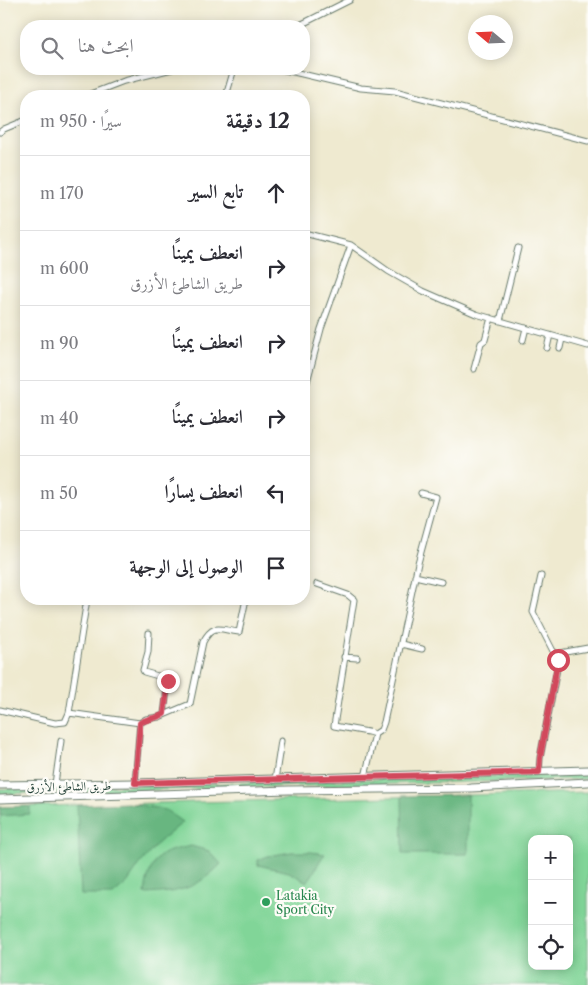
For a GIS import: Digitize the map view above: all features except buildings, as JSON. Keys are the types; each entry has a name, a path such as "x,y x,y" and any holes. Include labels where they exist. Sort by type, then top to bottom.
{"main road":[{"name":"طريق الشاطئ الأزرق","path":"0,785 275,780 588,770"},
{"name":"طريق الشاطئ الأزرق","path":"0,799 289,790 471,788 588,782"}],"street":[{"path":"310,20 350,0"},
{"path":"100,90 124,80 146,75"},
{"path":"228,90 232,75"},
{"path":"306,75 361,88 395,91 588,141"},
{"path":"1,129 20,122"},
{"path":"310,235 351,245 388,271 423,290 476,314 588,346"},
{"path":"310,370 321,329 351,245"},
{"path":"500,321 518,248"},
{"path":"474,369 481,343 485,340 491,318"},
{"path":"523,340 526,328"},
{"path":"548,348 550,335"},
{"path":"560,348 562,339"},
{"path":"365,777 375,734 381,730 384,722 415,576 436,497 421,493"},
{"path":"415,576 441,582"},
{"path":"541,576 533,612 553,652 559,655"},
{"path":"318,584 348,595 354,600 334,726 375,734"},
{"path":"0,710 55,723 65,722 69,713 86,605"},
{"path":"69,713 140,723 146,719 159,717 190,704 208,632 221,628 239,632 245,605"},
{"path":"149,633 148,652 143,670 168,681 164,714"},
{"path":"401,644 422,650"},
{"path":"539,772 559,655 564,652 588,648"},
{"path":"344,657 357,658"},
{"path":"135,783 140,723"},
{"path":"55,784 61,741"},
{"path":"275,780 281,741"}],"green space":[{"path":"588,774 588,779 0,794 0,789"},
{"name":"Latakia Sport City","path":"588,792 588,985 0,985 0,807"},
{"path":"468,795 467,854 403,854 402,796"},
{"path":"129,803 166,810 183,822 157,844 127,883 113,895 81,895 77,805"},
{"path":"30,806 30,814 0,816 0,807"},
{"path":"191,846 209,851 221,864 212,873 186,888 145,894 150,872 155,861 169,851"},
{"path":"291,852 325,854 307,882 289,872 258,865 258,860 268,856"}],"place":[{"name":"Latakia Sport City","path":"266,902"}],"route":[{"path":"168,681 164,714 159,717 146,719 140,723 135,783 539,772 558,660"}]}
